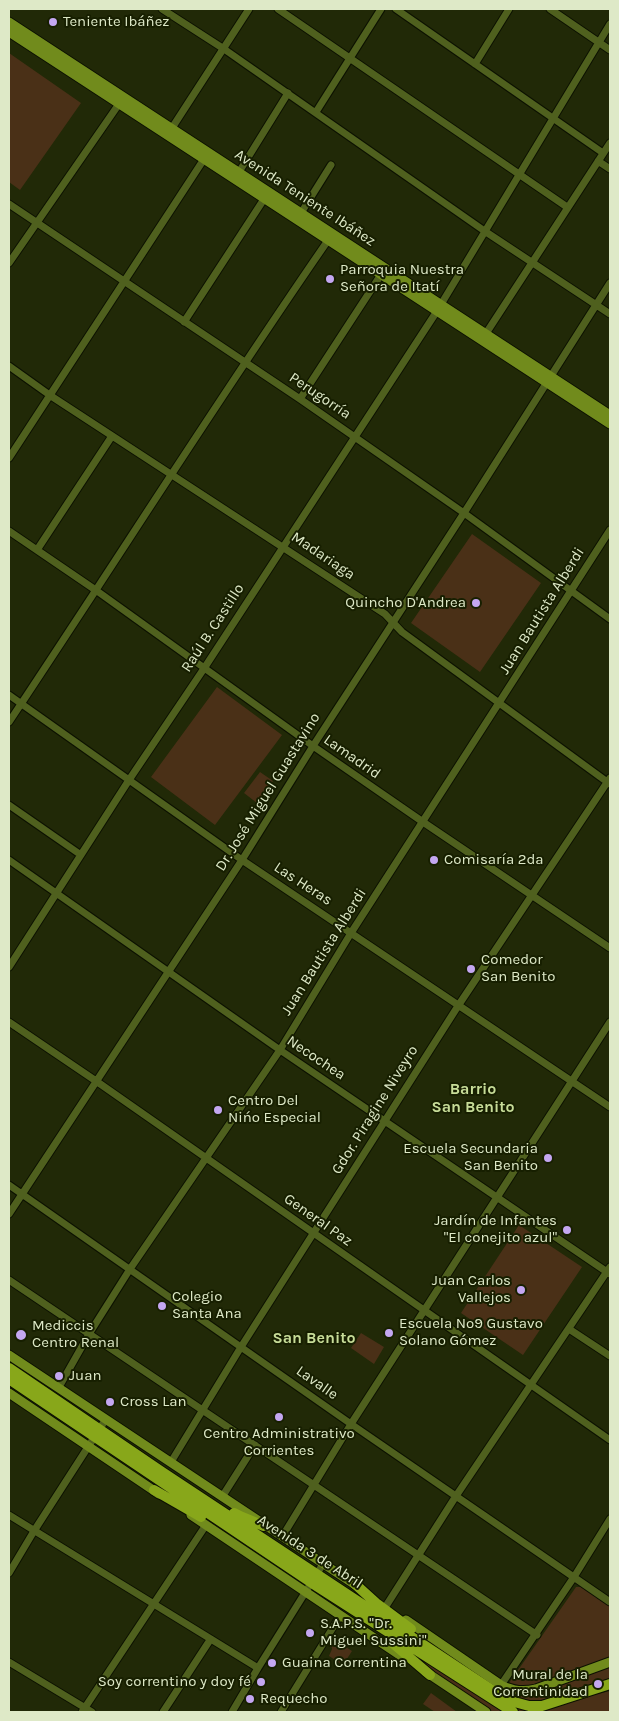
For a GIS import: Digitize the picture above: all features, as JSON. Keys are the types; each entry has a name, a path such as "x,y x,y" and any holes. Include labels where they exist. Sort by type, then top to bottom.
{"highway":[{"name":"Avenida 3 de Abril","path":"9,1368 97,1433 266,1552 507,1700 529,1706 550,1704 610,1684"},
{"name":"Avenida 3 de Abril","path":"9,1379 162,1472 315,1581 513,1712"},
{"path":"162,1472 198,1490 242,1518 264,1526"},
{"path":"154,1490 188,1508 232,1536 266,1552"},
{"path":"315,1581 345,1608 391,1641 430,1675"},
{"path":"355,1584 376,1603 437,1649 460,1670"}],"main road":[{"name":"Avenida Teniente Ibáñez","path":"9,22 121,101"},
{"name":"Avenida Teniente Ibáñez","path":"9,32 206,155 438,308 608,416"},
{"name":"Avenida Teniente Ibáñez","path":"206,155 239,172 266,195 301,213 330,237"},
{"name":"Avenida 3 de Abril","path":"9,1355 264,1526 355,1584 501,1685"},
{"path":"9,1393 481,1711"},
{"path":"501,1685 513,1690 529,1690 610,1662"}],"street":[{"path":"162,9 316,112 486,232 610,314"},
{"path":"170,132 248,9"},
{"path":"278,9 568,207"},
{"path":"316,112 381,9"},
{"path":"396,9 603,153"},
{"path":"475,64 507,9"},
{"path":"550,9 610,50"},
{"name":"Raúl B. Castillo","path":"9,967 438,308 486,232 552,118 610,24"},
{"path":"239,172 288,94"},
{"path":"9,263 121,101"},
{"path":"484,337 610,143"},
{"path":"9,458 206,155"},
{"path":"598,161 610,169"},
{"path":"301,213 331,165"},
{"path":"184,322 266,195"},
{"name":"Perugorría","path":"9,204 36,224 354,436 610,619"},
{"path":"9,722 97,591 245,362 330,237"},
{"path":"300,399 383,271"},
{"name":"Dr. José Miguel Guastavino","path":"9,1214 21,1193 242,860 610,283"},
{"name":"Madariaga","path":"9,366 51,396 284,546 385,614 402,632 609,782"},
{"path":"37,550 112,436"},
{"name":"Juan Bautista Alberdi","path":"59,1387 130,1269 280,1050 352,933 610,530"},
{"name":"Lamadrid","path":"9,531 205,667 313,746 610,948"},
{"name":"Las Heras","path":"9,695 242,860 610,1107"},
{"name":"Gdor. Piragine Niveyro","path":"171,1462 241,1347 458,1006 609,782"},
{"path":"9,805 81,855"},
{"name":"Necochea","path":"9,860 280,1050 609,1270"},
{"name":"General Paz","path":"9,1022 610,1440"},
{"path":"282,1537 351,1424 610,1022"},
{"name":"Lavalle","path":"9,1185 610,1602"},
{"path":"386,1606 456,1496 609,1270"},
{"path":"9,1280 537,1635"},
{"path":"569,1329 610,1356"},
{"path":"9,1573 106,1419"},
{"path":"222,1497 255,1445"},
{"path":"9,1516 258,1668"},
{"path":"501,1685 537,1635 610,1519"},
{"path":"84,1710 152,1604 206,1525"},
{"path":"232,1712 305,1593 315,1581 323,1564"},
{"path":"281,1712 340,1616"},
{"path":"163,1712 210,1640"},
{"path":"9,1662 84,1710 92,1712"}],"shaded area":[{"path":"9,53 81,103 20,190 9,182"},
{"name":"Quincho D'Andrea","path":"472,534 541,583 480,672 411,623"},
{"path":"217,687 282,735 215,825 151,777"},
{"path":"260,772 273,781 257,803 244,793"},
{"name":"Juan Carlos Vallejos","path":"519,1225 582,1267 523,1355 461,1313"},
{"path":"361,1333 384,1347 374,1364 351,1348"},
{"path":"576,1587 582,1587 610,1606 610,1659 534,1687 517,1687 509,1683"},
{"path":"332,1638 352,1651 343,1665 329,1656 332,1649 330,1641"},
{"path":"392,1640 509,1712 492,1712 418,1661"},
{"path":"435,1644 516,1693 610,1664 610,1678 549,1697 550,1700 539,1702 516,1700 461,1665"},
{"path":"610,1691 610,1712 519,1712 514,1710 513,1705 555,1705"},
{"path":"431,1693 457,1712 435,1712 423,1704"}],"place":[{"name":"Teniente Ibáñez","path":"53,22"},
{"name":"Parroquia Nuestra Señora de Itatí","path":"330,279"},
{"name":"Quincho D'Andrea","path":"476,603"},
{"name":"Comisaría 2da","path":"434,860"},
{"name":"Comedor San Benito","path":"471,969"},
{"name":"Centro Del Nińo Especial","path":"218,1110"},
{"name":"Escuela Secundaria San Benito","path":"548,1158"},
{"name":"Jardín de Infantes \"El conejito azul\"","path":"567,1230"},
{"name":"Juan Carlos Vallejos","path":"521,1290"},
{"name":"Colegio Santa Ana","path":"162,1306"},
{"name":"Escuela Nº9 Gustavo Solano Gómez","path":"389,1333"},
{"name":"Mediccis Centro Renal","path":"21,1335"},
{"name":"Juan","path":"59,1376"},
{"name":"Cross Lan","path":"110,1402"},
{"name":"Centro Administrativo Corrientes","path":"279,1417"},
{"name":"S.A.P.S. \"Dr. Miguel Sussini\"","path":"310,1633"},
{"name":"Guaina Correntina","path":"272,1663"},
{"name":"Soy correntino y doy fé","path":"261,1682"},
{"name":"Mural de la Correntinidad","path":"598,1684"},
{"name":"Requecho","path":"250,1699"}],"district":[{"name":"Barrio San Benito","path":"473,1098"},
{"name":"San Benito","path":"314,1338"}]}
